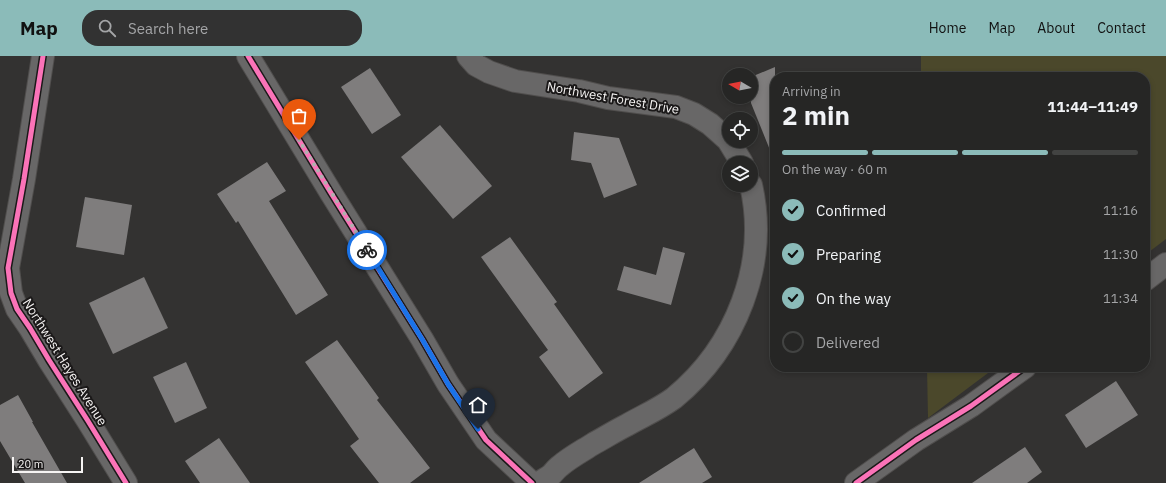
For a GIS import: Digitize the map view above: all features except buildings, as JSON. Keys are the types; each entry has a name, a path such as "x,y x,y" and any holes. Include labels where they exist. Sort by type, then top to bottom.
{"street":[{"name":"Northwest Hayes Avenue","path":"43,56 24,179 8,268 11,294 17,309 88,420 126,483"},
{"path":"248,56 422,339 448,384 486,440 532,483"},
{"name":"Northwest Forest Drive","path":"468,56 476,65 489,72 515,81 579,91 608,98 676,107 694,114 710,124 728,140 738,156"},
{"path":"539,483 551,475 560,465 627,424 651,413 673,399 692,382 709,362 726,337 740,311 751,279 756,240 755,206 752,192"},
{"path":"856,483 916,440 971,406 1017,372"}],"shaded area":[{"path":"921,56 1166,56 1166,239 1150,251 1150,72 921,72"},
{"path":"927,372 989,372 928,418"}],"cycle path":[{"path":"43,56 24,179 8,268 11,293 17,309 126,483"},
{"path":"248,56 422,339 448,384 486,440 532,483"},
{"path":"856,483 916,440 971,406 1018,372"}],"way so far":[{"path":"299,140 367,250"}],"route":[{"path":"367,250 448,384 478,429"}]}
